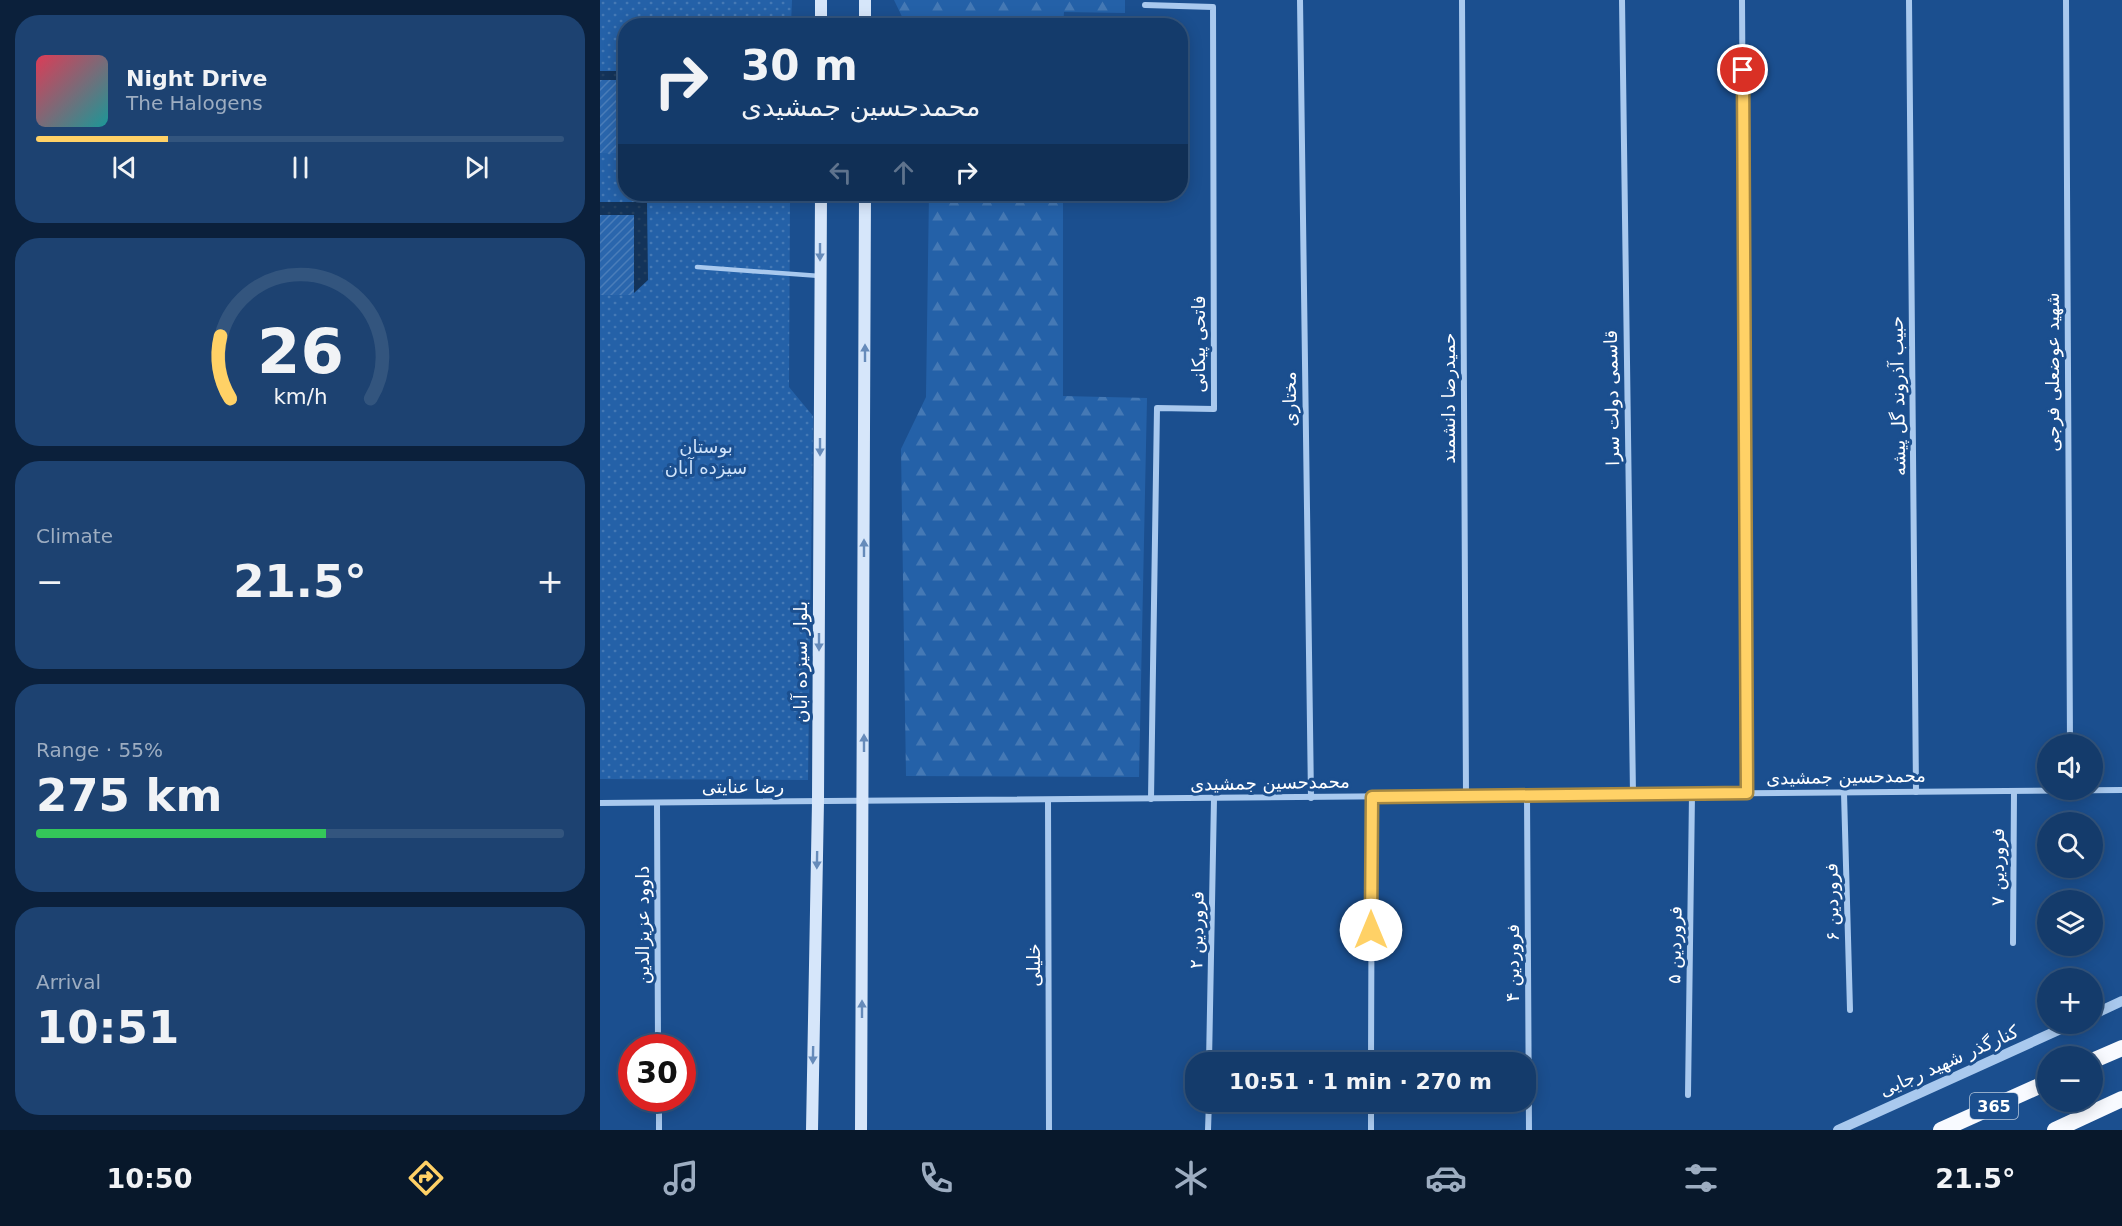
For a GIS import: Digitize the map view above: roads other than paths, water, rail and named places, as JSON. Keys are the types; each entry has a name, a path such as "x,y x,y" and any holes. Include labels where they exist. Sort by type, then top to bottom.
{"highway":[{"path":"2103,1056 2122,1048"},
{"name":"365","path":"1941,1130 2037,1087"},
{"path":"2055,1130 2122,1099"}],"main road":[{"path":"821,0 821,18"},
{"path":"865,0 865,18"},
{"name":"بلوار سیزده آبان","path":"812,1130 818,801 821,201"},
{"path":"861,1130 865,201"}],"street":[{"name":"مختاری","path":"1300,0 1311,798"},
{"name":"حمیدرضا دانشمند","path":"1462,0 1466,796"},
{"name":"قاسمی دولت سرا","path":"1622,0 1633,795"},
{"path":"1742,0 1747,793"},
{"name":"حبیب آذروند گل پیشه","path":"1909,0 1916,792"},
{"name":"شهید عوضعلی فرجی","path":"2066,0 2070,734"},
{"name":"فاتحی پیکانی","path":"1145,5 1213,7 1214,409 1157,408 1151,799"},
{"name":"محمدحسین جمشیدی","path":"2103,790 2122,790"},
{"name":"فروردین ۷","path":"2013,943 2014,791"},
{"name":"محمدحسین جمشیدی","path":"886,802 2037,791"},
{"name":"فروردین ۶","path":"1844,793 1850,1010"},
{"name":"فروردین ۵","path":"1688,1095 1692,794"},
{"name":"فروردین ۴","path":"1527,796 1529,1130"},
{"path":"1371,1052 1372,797"},
{"name":"فروردین ۲","path":"1209,1052 1214,799"},
{"name":"خلیلی","path":"1048,800 1049,1130"},
{"name":"داوود عزیزالدین","path":"657,802 658,1034"},
{"name":"رضا عنایتی","path":"600,803 886,802"},
{"path":"2103,1010 2122,1001"},
{"name":"کنارگذر شهید رجایی","path":"1838,1130 2050,1034"},
{"path":"659,1112 659,1130"},
{"path":"1208,1130 1209,1112"},
{"path":"1371,1112 1371,1130"}],"lane":[{"path":"697,267 820,276"}],"park label":[{"name":"بوستان سیزده آبان","path":"706,457"}]}
